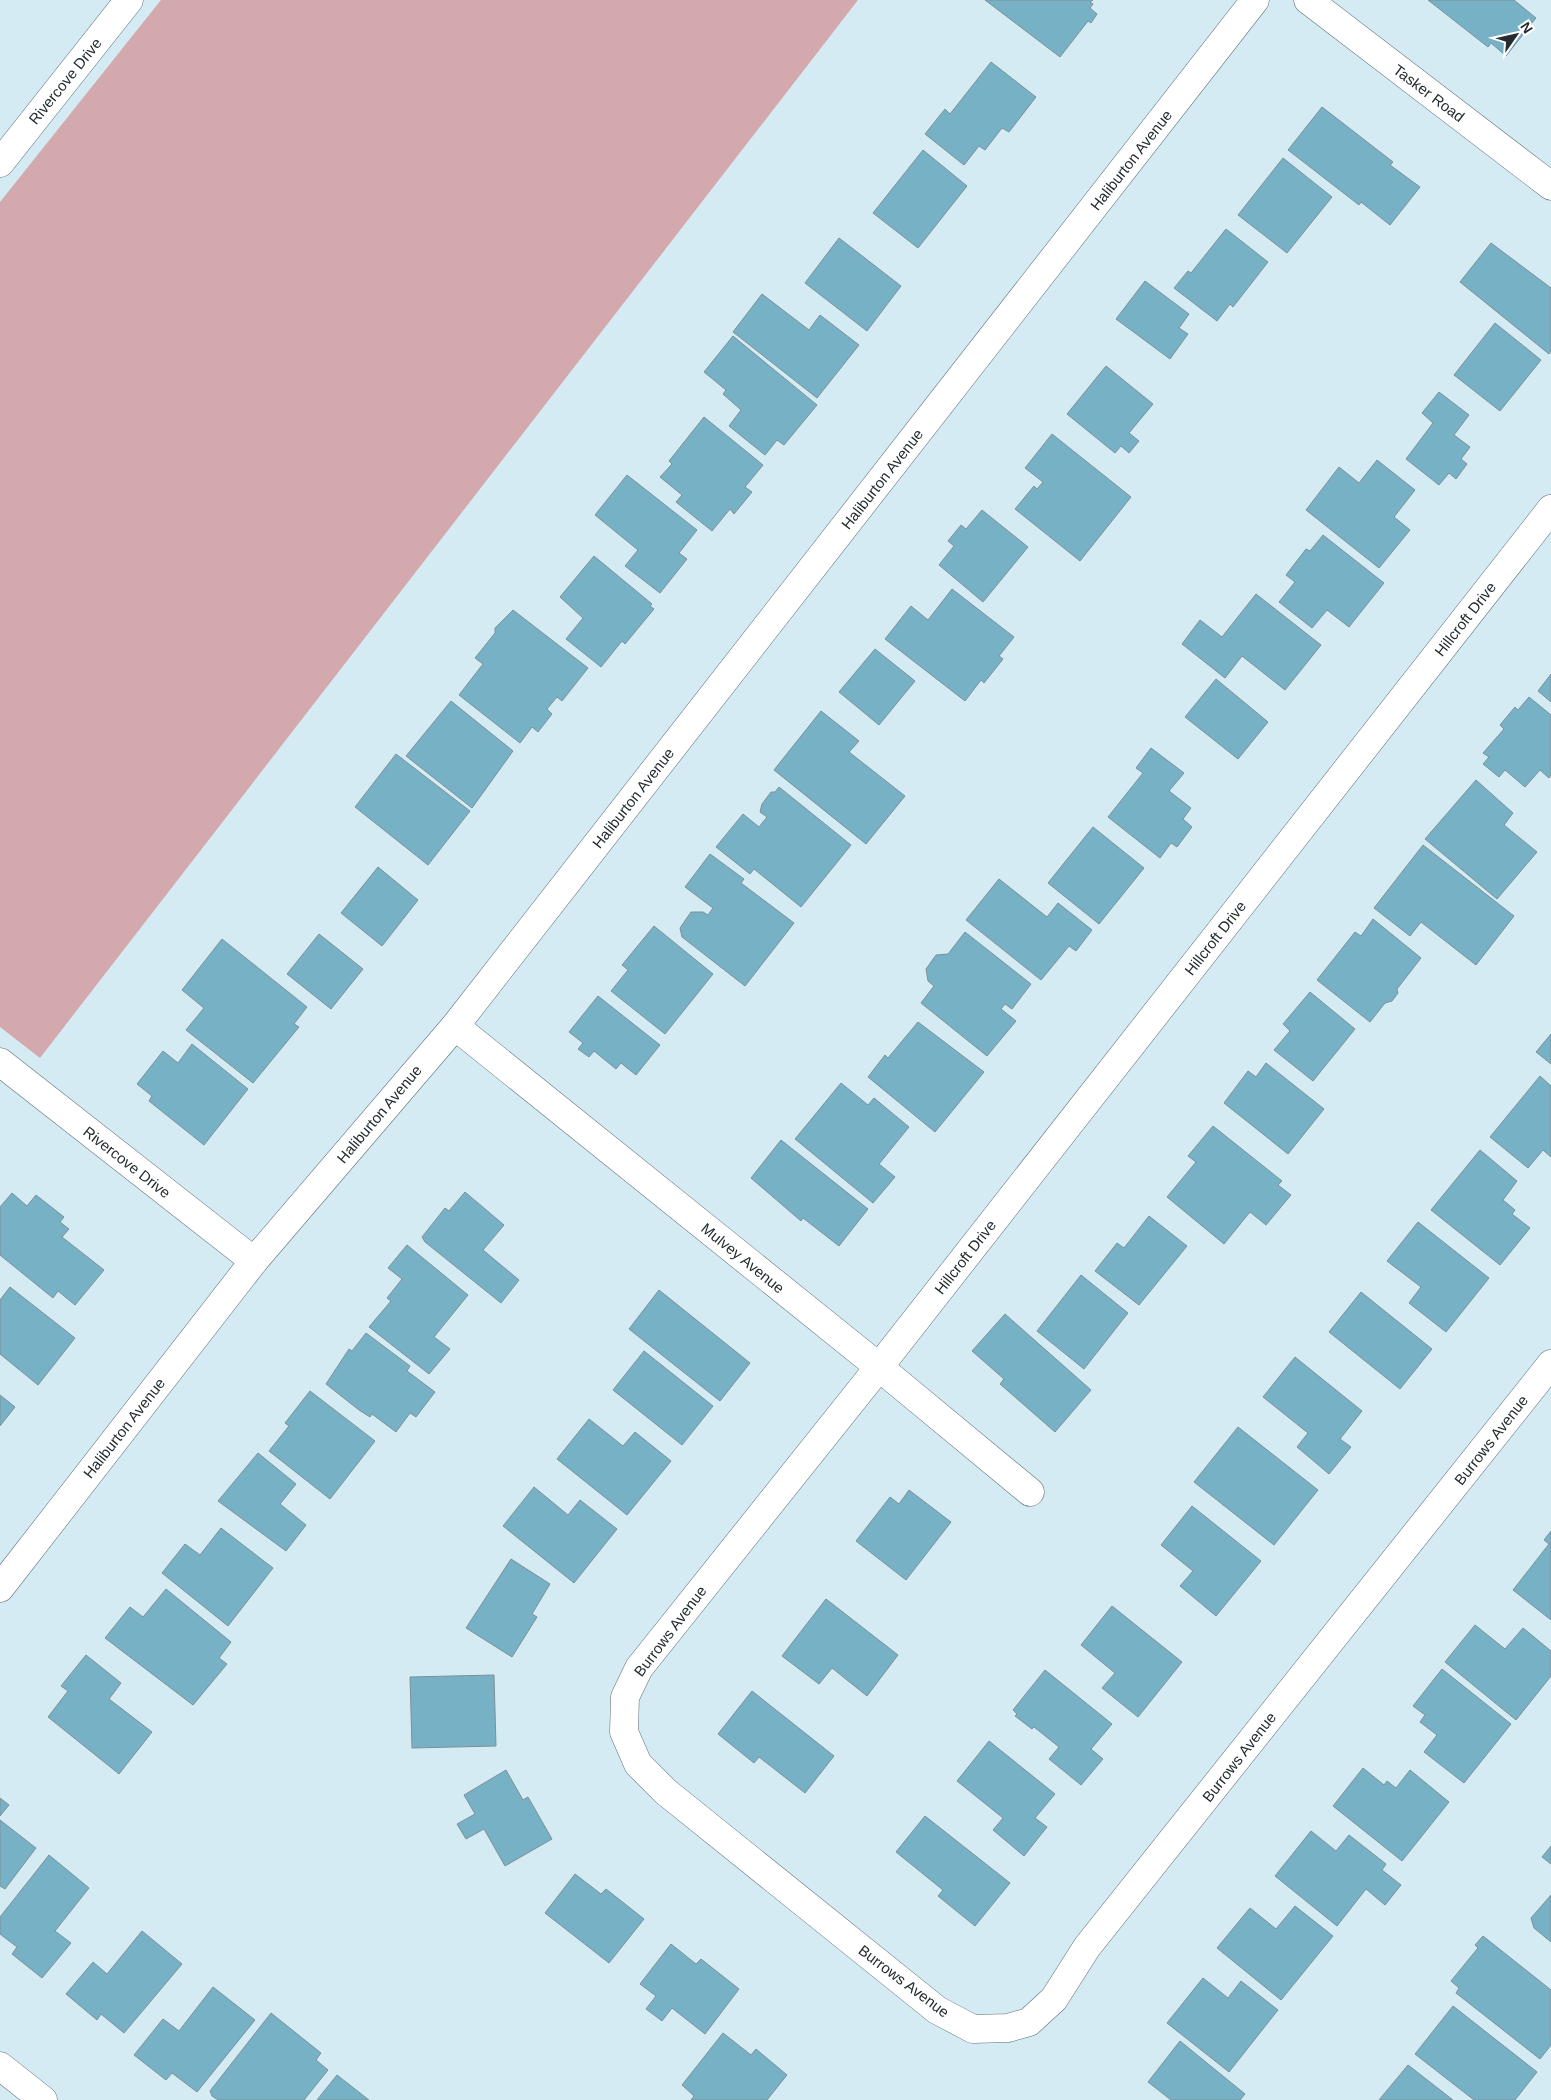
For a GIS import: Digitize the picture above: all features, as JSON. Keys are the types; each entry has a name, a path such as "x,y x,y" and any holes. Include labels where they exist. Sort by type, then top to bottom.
{"street":[{"name":"Rivercove Drive","path":"0,163 130,0"},
{"name":"Haliburton Avenue","path":"0,1588 254,1261 455,1026 1255,0"},
{"name":"Tasker Road","path":"1308,0 1551,186"},
{"name":"Hillcroft Drive","path":"879,1366 1551,509"},
{"name":"Mulvey Avenue","path":"455,1026 879,1366 1030,1492"},
{"name":"Rivercove Drive","path":"0,1062 254,1261"},
{"name":"Burrows Avenue","path":"879,1366 639,1668 625,1697 624,1732 638,1764 666,1792 937,2010 973,2029 1008,2028 1030,2022 1054,1999 1087,1948 1551,1364"},
{"path":"0,2066 43,2100"}],"shaded area":[{"path":"161,0 858,0 40,1058 0,1027 0,202"}],"building":[{"path":"985,0 1093,0 1090,2 1093,4 1090,8 1097,14 1091,23 1088,21 1060,57"},
{"path":"1428,0 1514,0 1536,18 1506,56 1491,43 1488,47"},
{"path":"991,62 1036,97 1009,132 1002,128 985,150 979,146 964,165 925,134 945,109 950,114"},
{"path":"1322,107 1393,162 1390,165 1420,187 1390,225 1361,202 1359,205 1288,150"},
{"path":"923,150 967,186 918,248 873,213"},
{"path":"1283,158 1332,197 1287,253 1238,215"},
{"path":"1226,229 1268,262 1233,307 1230,304 1217,321 1174,288 1188,271 1191,273"},
{"path":"839,238 901,286 867,331 805,283"},
{"path":"1491,243 1551,288 1551,351 1549,354 1460,282"},
{"path":"1145,281 1189,314 1179,328 1188,334 1170,359 1116,319"},
{"path":"762,294 809,330 820,315 859,345 817,398 733,332"},
{"path":"1495,323 1541,360 1500,411 1454,375"},
{"path":"733,336 817,405 784,445 777,440 765,455 729,426 741,410 723,394 726,390 704,372"},
{"path":"1106,366 1153,404 1129,433 1139,441 1129,453 1121,446 1115,453 1067,414"},
{"path":"1439,392 1469,415 1454,435 1470,447 1461,459 1467,464 1456,479 1449,473 1439,485 1406,459 1433,423 1422,413"},
{"path":"704,417 763,465 745,487 752,492 734,514 730,509 712,531 676,502 682,495 660,477 672,464 669,461"},
{"path":"1052,434 1131,497 1080,561 1015,509 1034,486 1037,489 1043,482 1025,468"},
{"path":"1377,460 1415,490 1394,517 1410,530 1379,568 1306,510 1339,467 1359,483"},
{"path":"627,475 697,530 679,553 687,559 660,593 625,566 638,550 595,515"},
{"path":"982,510 1028,547 983,602 939,565 954,546 948,541 961,525 966,529"},
{"path":"1323,535 1384,583 1349,627 1327,610 1312,628 1279,602 1295,582 1286,575 1306,549 1310,551"},
{"path":"594,556 652,604 650,606 654,609 625,644 622,641 601,667 566,639 583,618 560,597"},
{"path":"952,589 1014,637 999,656 1003,659 984,683 981,680 965,701 885,639 911,606 928,620"},
{"path":"1256,594 1321,645 1285,690 1242,656 1225,678 1182,644 1200,620 1222,637"},
{"path":"513,610 588,668 562,701 557,697 547,709 552,714 538,732 532,727 520,743 459,695 483,664 475,658 495,633 495,628"},
{"path":"875,649 915,681 879,725 839,692"},
{"path":"1551,674 1551,702 1538,691"},
{"path":"1216,679 1268,722 1238,759 1185,717"},
{"path":"1529,697 1551,715 1551,775 1549,778 1540,770 1525,787 1505,770 1499,777 1483,764 1489,757 1483,753 1504,729 1500,725 1515,707 1518,710"},
{"path":"451,701 513,751 472,808 406,756"},
{"path":"821,711 859,741 849,752 905,796 866,844 774,770"},
{"path":"1151,748 1184,773 1169,791 1191,808 1183,819 1192,827 1177,847 1171,843 1160,858 1108,817 1143,773 1136,768"},
{"path":"396,754 470,811 428,865 355,807"},
{"path":"1476,780 1513,813 1504,825 1537,852 1497,899 1425,839"},
{"path":"779,787 851,845 801,907 754,869 750,874 716,847 743,814 759,827 767,817 760,812 762,804 771,792 775,792"},
{"path":"1093,827 1144,868 1099,924 1048,883"},
{"path":"1423,845 1514,916 1476,965 1421,922 1410,936 1374,908"},
{"path":"710,854 744,879 741,883 794,923 745,986 682,937 680,928 691,912 703,912 708,915 713,908 685,887"},
{"path":"378,867 418,900 382,946 341,913"},
{"path":"999,879 1047,917 1058,903 1092,930 1076,951 1069,946 1041,980 966,920"},
{"path":"1373,919 1421,958 1397,989 1398,993 1392,1001 1385,1003 1370,1022 1317,980 1355,932 1361,936"},
{"path":"654,926 713,974 665,1034 611,991 628,970 622,965"},
{"path":"965,932 1031,984 1012,1009 1005,1004 1001,1009 1016,1021 987,1056 921,1003 934,986 928,981 926,969 936,955 948,954"},
{"path":"319,934 363,969 331,1009 287,974"},
{"path":"222,939 307,1007 294,1024 299,1027 253,1083 186,1030 204,1008 182,990"},
{"path":"1310,992 1355,1029 1313,1081 1274,1050 1290,1031 1283,1024"},
{"path":"598,996 660,1045 636,1075 621,1063 616,1069 594,1051 589,1057 578,1049 583,1043 569,1032"},
{"path":"918,1022 984,1072 935,1132 868,1077 885,1055 888,1058"},
{"path":"1551,1034 1551,1064 1536,1052"},
{"path":"192,1044 248,1089 204,1145 149,1101 152,1096 137,1084 163,1051 178,1063"},
{"path":"1266,1063 1324,1109 1288,1154 1224,1103 1248,1071 1256,1077"},
{"path":"1540,1076 1551,1086 1551,1157 1543,1150 1528,1168 1490,1137"},
{"path":"841,1083 868,1105 874,1098 909,1127 879,1164 895,1177 873,1203 795,1139"},
{"path":"1213,1126 1282,1181 1278,1185 1291,1195 1266,1225 1250,1212 1224,1244 1167,1197 1196,1162 1188,1156"},
{"path":"781,1140 868,1209 839,1246 803,1218 801,1221 751,1178"},
{"path":"1480,1150 1517,1181 1503,1200 1515,1210 1512,1214 1530,1228 1500,1265 1431,1210"},
{"path":"465,1192 504,1225 483,1250 519,1280 501,1303 425,1242 422,1237 445,1208 449,1211"},
{"path":"12,1193 27,1206 36,1195 64,1217 60,1222 69,1229 62,1237 104,1270 75,1305 58,1291 53,1298 0,1255 0,1207"},
{"path":"1149,1216 1187,1246 1139,1305 1095,1271 1117,1243 1124,1248"},
{"path":"1418,1222 1489,1278 1446,1332 1409,1303 1421,1287 1387,1261"},
{"path":"407,1245 468,1295 434,1337 450,1349 429,1374 369,1327 391,1301 387,1298 402,1279 388,1268"},
{"path":"1081,1275 1128,1313 1084,1369 1037,1331"},
{"path":"10,1287 75,1338 38,1385 0,1354 0,1300"},
{"path":"659,1290 750,1363 720,1401 629,1329"},
{"path":"1361,1292 1432,1349 1400,1389 1329,1332"},
{"path":"1005,1314 1091,1390 1055,1432 1000,1384 1004,1379 972,1351"},
{"path":"366,1333 410,1366 407,1371 435,1392 416,1417 410,1413 396,1432 372,1414 370,1417 359,1410 326,1384 349,1349 352,1351"},
{"path":"644,1351 713,1406 682,1445 613,1390"},
{"path":"1295,1357 1362,1411 1340,1439 1351,1447 1329,1474 1297,1447 1308,1433 1263,1397"},
{"path":"310,1391 375,1441 330,1499 269,1451 289,1426 285,1423"},
{"path":"0,1395 15,1407 0,1426"},
{"path":"589,1419 623,1446 635,1432 671,1461 627,1515 557,1459"},
{"path":"1238,1427 1318,1490 1274,1545 1194,1482"},
{"path":"258,1453 296,1484 280,1504 306,1525 286,1551 218,1501"},
{"path":"534,1487 568,1515 580,1500 617,1529 574,1583 503,1526"},
{"path":"909,1490 951,1522 906,1580 856,1541 890,1497 899,1504"},
{"path":"1192,1506 1261,1561 1216,1616 1180,1586 1193,1571 1161,1545"},
{"path":"221,1528 273,1568 228,1626 162,1573 185,1544 200,1555"},
{"path":"1551,1531 1551,1620 1513,1590 1549,1544 1544,1540"},
{"path":"511,1559 550,1584 532,1614 537,1617 512,1657 466,1628"},
{"path":"166,1589 231,1642 219,1658 227,1664 193,1705 105,1638 130,1607 143,1617"},
{"path":"826,1599 898,1655 867,1696 832,1668 819,1684 782,1656"},
{"path":"1112,1606 1182,1662 1138,1717 1102,1688 1115,1673 1081,1645"},
{"path":"1475,1625 1505,1649 1523,1628 1551,1651 1551,1676 1516,1720 1445,1662"},
{"path":"86,1655 121,1683 109,1699 152,1732 119,1774 48,1717 68,1691 61,1686"},
{"path":"1442,1669 1511,1724 1464,1783 1424,1752 1437,1735 1420,1722 1425,1715 1413,1706"},
{"path":"1045,1670 1112,1724 1091,1749 1103,1759 1081,1785 1049,1759 1059,1747 1034,1727 1032,1729 1015,1716 1017,1714 1013,1710"},
{"path":"494,1675 496,1746 412,1748 410,1677"},
{"path":"752,1691 834,1756 805,1793 759,1757 754,1763 718,1734"},
{"path":"989,1741 1055,1794 1035,1818 1047,1827 1024,1856 993,1830 1003,1818 957,1781"},
{"path":"1363,1768 1384,1785 1387,1781 1396,1788 1410,1770 1449,1802 1402,1861 1333,1806"},
{"path":"506,1770 523,1800 528,1797 552,1839 505,1866 484,1829 466,1839 457,1824 475,1814 464,1795"},
{"path":"0,1798 9,1805 0,1816"},
{"path":"925,1816 1010,1883 975,1926 938,1896 943,1890 896,1852"},
{"path":"0,1820 36,1848 5,1889 0,1886"},
{"path":"1311,1831 1336,1851 1349,1835 1386,1864 1382,1870 1401,1885 1385,1905 1366,1889 1337,1926 1275,1876"},
{"path":"1551,1846 1551,1864 1542,1857"},
{"path":"49,1855 89,1888 55,1931 71,1943 42,1978 12,1954 17,1947 0,1934 0,1917"},
{"path":"575,1874 601,1894 606,1889 644,1919 609,1963 545,1913"},
{"path":"1551,1895 1551,1942 1534,1928 1531,1918"},
{"path":"1295,1906 1333,1936 1281,2000 1217,1948 1250,1908 1276,1929"},
{"path":"142,1931 182,1964 124,2033 101,2014 97,2020 66,1994 93,1962 107,1974"},
{"path":"1483,1936 1551,1990 1551,2045 1540,2059 1456,1993 1459,1988 1451,1981 1478,1948 1475,1945"},
{"path":"671,1944 696,1964 701,1959 739,1989 705,2034 672,2008 662,2021 646,2009 656,1996 640,1984"},
{"path":"1203,1978 1228,1998 1241,1981 1278,2010 1229,2072 1167,2023"},
{"path":"213,1987 255,2020 197,2092 172,2073 166,2080 134,2055 163,2019 179,2031"},
{"path":"1453,2006 1537,2072 1515,2100 1474,2100 1415,2054"},
{"path":"271,2013 321,2053 316,2060 328,2070 304,2100 218,2100 212,2096 210,2091"},
{"path":"723,2033 751,2055 756,2049 787,2075 767,2100 691,2100 694,2096 682,2085"},
{"path":"1180,2041 1245,2094 1240,2100 1171,2100 1148,2082"},
{"path":"1408,2065 1453,2100 1379,2100"},
{"path":"337,2075 369,2100 317,2100"}]}
